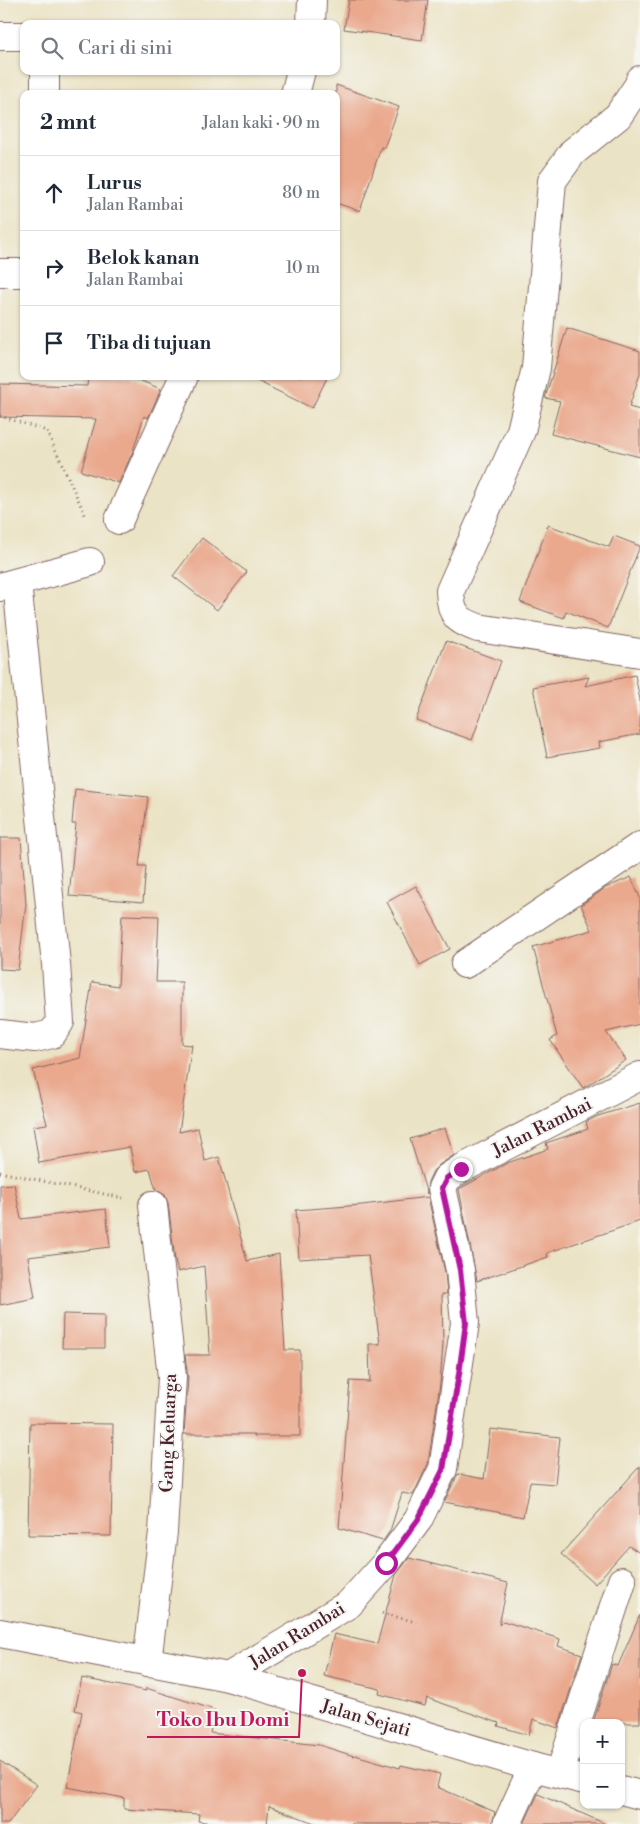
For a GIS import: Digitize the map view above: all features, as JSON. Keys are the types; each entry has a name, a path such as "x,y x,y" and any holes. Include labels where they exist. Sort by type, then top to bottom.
{"street":[{"path":"311,20 312,0"},
{"path":"0,36 20,36"},
{"path":"44,75 45,90"},
{"path":"296,90 300,75"},
{"path":"640,80 640,83 618,116 573,152 552,181 536,368 521,431 450,591 451,607 462,622 478,628 640,653"},
{"path":"119,520 182,380"},
{"path":"0,1034 35,1038 52,1034 60,1022 56,964 9,585 90,562"},
{"path":"465,964 640,846"},
{"name":"Jalan Rambai","path":"228,1677 349,1604 386,1563 418,1520 443,1470 466,1323 460,1270 442,1188 447,1178 470,1164 640,1076"},
{"name":"Gang Keluarga","path":"147,1662 163,1532 172,1376 153,1205"},
{"path":"572,1776 622,1582"},
{"name":"Jalan Sejati","path":"0,1633 228,1677 533,1767 572,1776"},
{"path":"507,1824 533,1767"},
{"path":"625,1791 640,1795"}],"path":[{"path":"0,416 47,431 97,540 90,562"},
{"path":"0,1172 153,1205"}],"building":[{"path":"349,0 428,0 422,40 344,29"},
{"path":"336,85 399,107 384,148 381,147 360,211 340,204 340,90 336,90"},
{"path":"567,328 640,351 640,374 629,407 640,410 640,457 551,434 560,401 545,398"},
{"path":"88,380 139,380 161,389 148,418 144,416 133,451 119,483 81,471 96,419 0,417 0,384 87,386"},
{"path":"255,380 326,380 312,408"},
{"path":"548,525 609,547 614,536 640,546 608,628 566,611 564,618 520,602"},
{"path":"202,538 247,572 217,610 173,576"},
{"path":"446,641 501,661 472,740 416,720"},
{"path":"635,675 640,700 640,734 599,742 600,748 547,757 533,687 589,677 585,686"},
{"path":"75,789 148,797 139,866 146,866 143,902 69,896 76,824 72,824"},
{"path":"0,838 21,838 26,904 18,970 0,969"},
{"path":"631,877 640,898 640,1024 606,1032 626,1060 583,1088 550,1040 557,1036 533,947 592,930 581,905 605,888"},
{"path":"416,886 450,949 420,965 387,902"},
{"path":"122,915 159,916 156,982 182,982 182,1044 192,1045 179,1132 198,1128 205,1161 219,1157 247,1261 279,1254 285,1350 300,1350 300,1436 184,1434 188,1378 185,1355 210,1355 204,1266 178,1272 168,1203 165,1195 156,1190 150,1169 135,1172 130,1147 39,1163 33,1126 47,1124 33,1070 80,1058 92,982 118,986"},
{"path":"640,1103 640,1221 547,1253 548,1257 477,1281 459,1189 507,1163 548,1149 546,1143 588,1129 586,1122 598,1116"},
{"path":"445,1128 454,1155 433,1171 428,1182 427,1194 410,1139"},
{"path":"14,1184 21,1219 106,1209 110,1247 28,1257 35,1298 0,1305 0,1185"},
{"path":"428,1197 445,1272 447,1294 442,1294 443,1344 440,1383 428,1464 413,1495 402,1493 390,1531 383,1541 339,1528 350,1381 370,1382 369,1344 380,1344 368,1255 299,1259 296,1210"},
{"path":"63,1314 104,1315 104,1348 62,1348"},
{"path":"30,1423 113,1424 111,1536 28,1535"},
{"path":"490,1429 560,1437 555,1484 530,1482 523,1517 444,1502 458,1474 484,1479"},
{"path":"640,1466 640,1553 629,1546 595,1584 561,1554"},
{"path":"409,1558 508,1583 499,1625 503,1621 560,1639 558,1646 582,1654 558,1728 533,1719 529,1735 498,1726 499,1723 427,1698 425,1706 379,1694 380,1689 324,1676 334,1634 377,1644 396,1575"},
{"path":"640,1615 640,1723 625,1723 625,1719 594,1719 612,1664 618,1666"},
{"path":"82,1678 146,1691 146,1688 215,1710 210,1733 319,1745 400,1768 401,1765 440,1774 437,1787 495,1812 492,1824 317,1824 269,1806 267,1824 218,1824 198,1821 199,1814 124,1809 124,1798 67,1787 82,1712 75,1710"},
{"path":"0,1761 37,1785 8,1824 0,1824"},
{"path":"538,1794 606,1824 524,1824"}],"place":[{"name":"Toko Ibu Domi","path":"302,1673"}],"route":[{"path":"386,1563 418,1520 443,1470 466,1323 460,1270 442,1188 447,1178 461,1169"}]}
